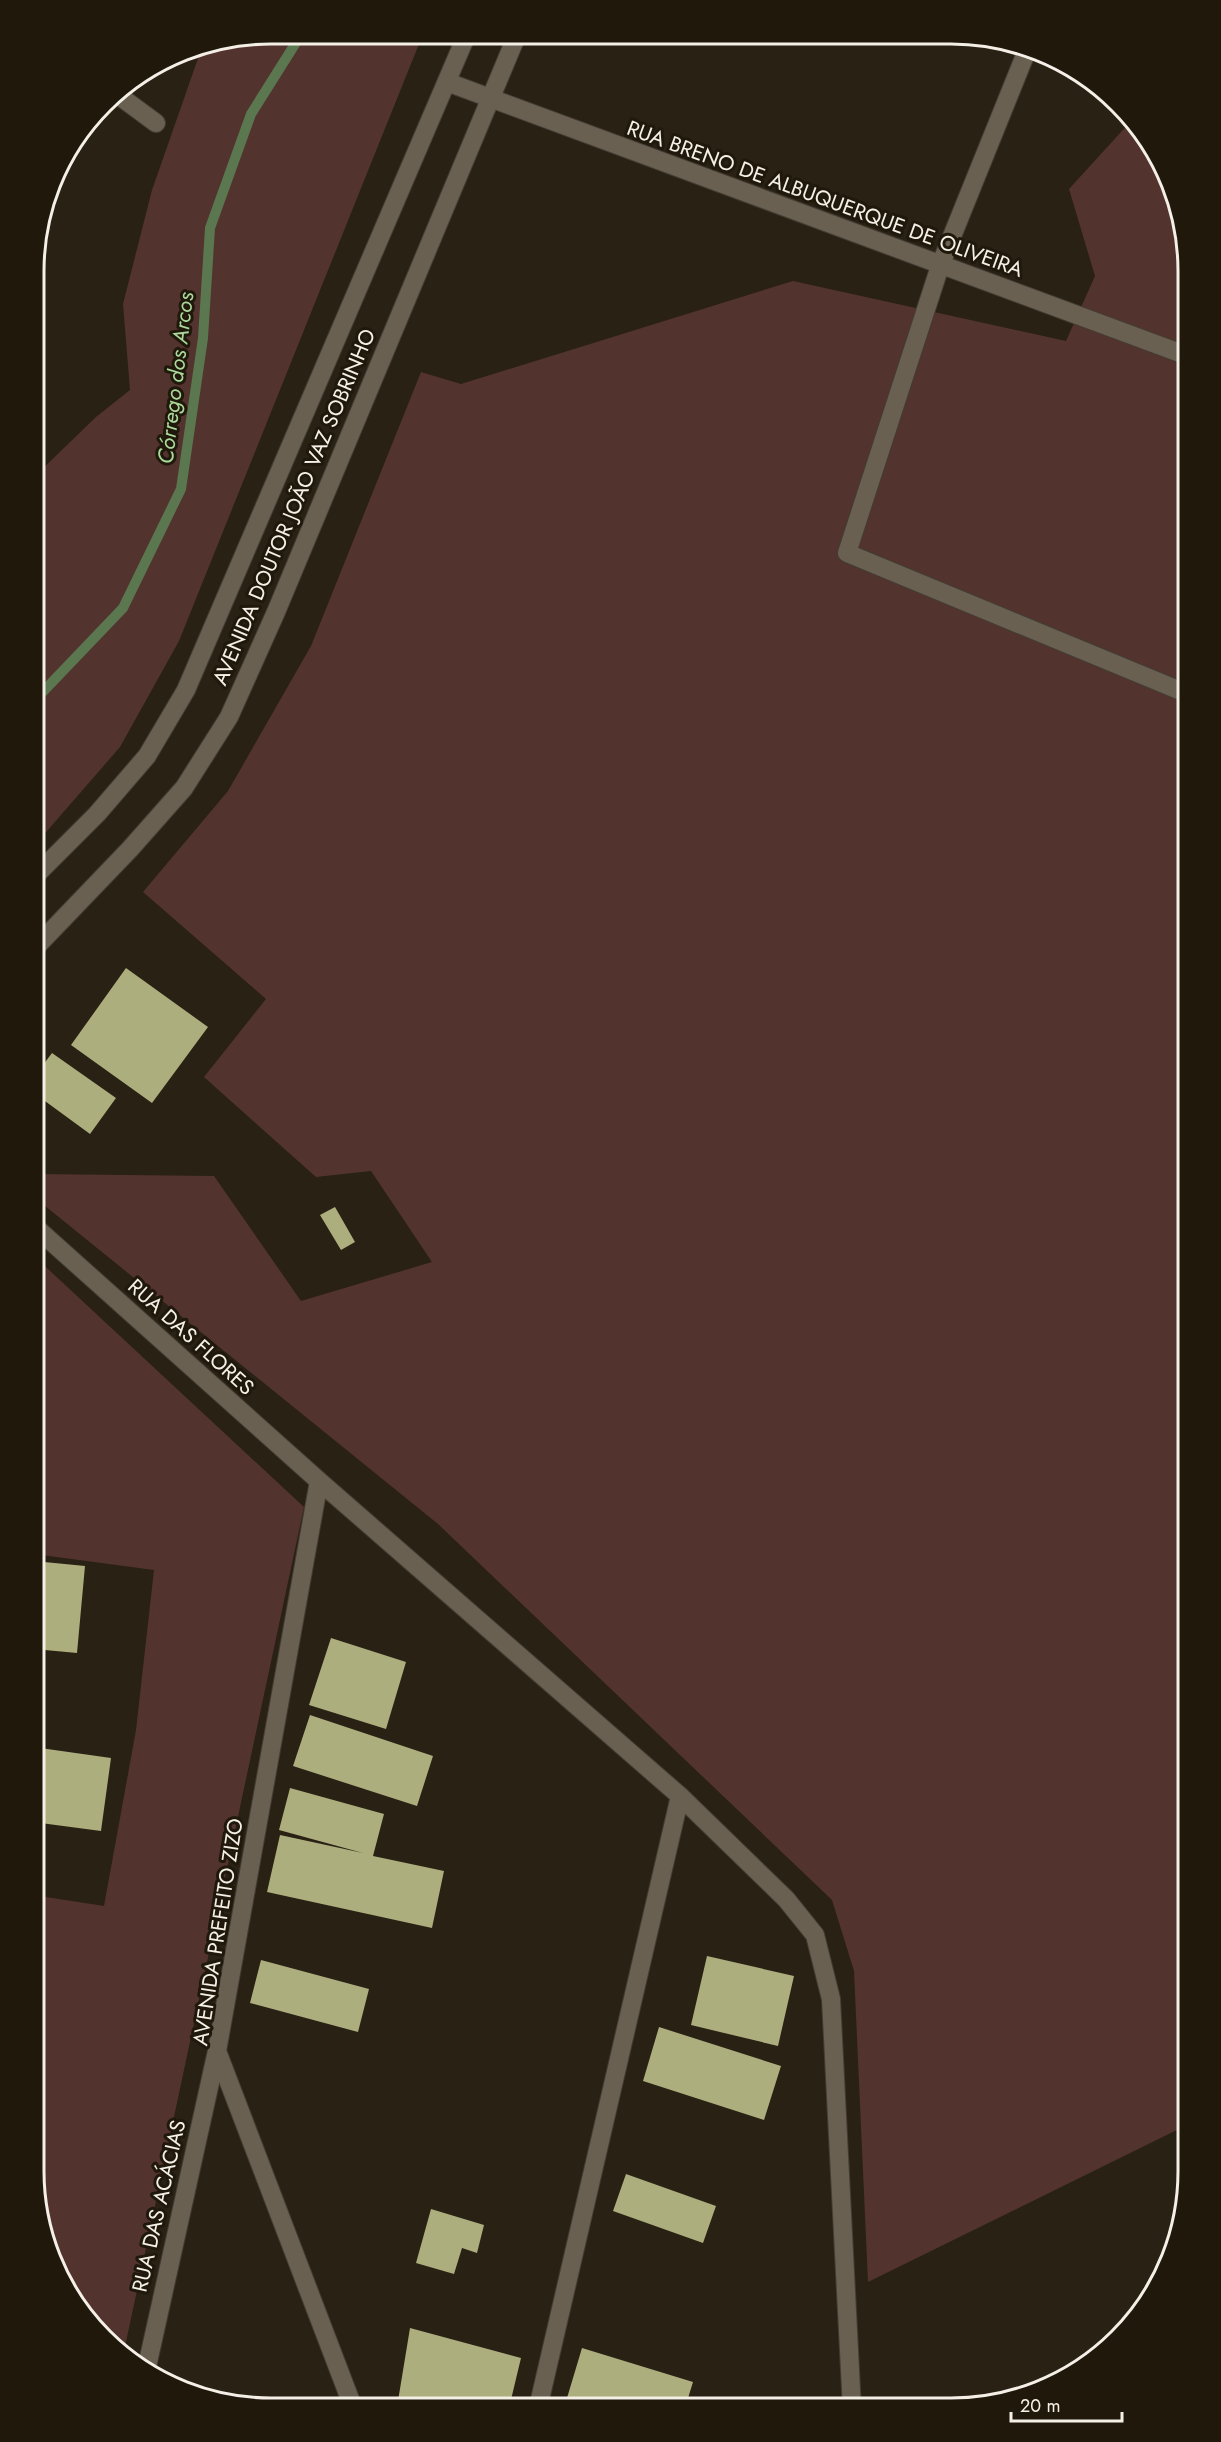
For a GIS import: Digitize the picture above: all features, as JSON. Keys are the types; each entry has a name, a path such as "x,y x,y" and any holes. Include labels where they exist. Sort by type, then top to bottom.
{"street":[{"name":"AVENIDA DOUTOR JOÃO VAZ SOBRINHO","path":"44,867 97,814 147,756 186,690 463,44"},
{"name":"AVENIDA DOUTOR JOÃO VAZ SOBRINHO","path":"44,939 130,849 183,788 230,717 513,44"},
{"path":"1025,56 940,266 847,553 1178,690"},
{"name":"RUA BRENO DE ALBUQUERQUE DE OLIVEIRA","path":"447,82 1178,352"},
{"path":"123,98 156,123"},
{"name":"RUA DAS FLORES","path":"44,1235 319,1481 680,1796 786,1899 815,1935 831,1999 851,2398"},
{"name":"AVENIDA PREFEITO ZIZO","path":"319,1481 217,2051 350,2398"},
{"path":"540,2398 680,1796"},
{"name":"RUA DAS ACÁCIAS","path":"148,2362 217,2051"}],"shaded area":[{"path":"255,44 419,44 179,641 120,747 44,834 44,467 96,417 130,390 123,304 152,190 199,55 226,48"},
{"path":"1126,127 1147,157 1165,197 1176,241 1178,270 1178,2129 868,2282 854,1971 832,1900 438,1524 44,1205 44,1174 214,1176 301,1301 432,1262 371,1171 316,1177 204,1077 266,999 143,892 228,791 311,646 421,372 461,384 793,281 1066,341 1095,276 1069,189"},
{"path":"44,1265 304,1507 125,2346 90,2310 74,2285 56,2245 45,2201 44,1897 104,1906 136,1730 154,1570 44,1555"}],"building":[{"path":"126,968 208,1027 152,1103 71,1045"},
{"path":"52,1053 116,1098 90,1134 44,1100 44,1064"},
{"path":"335,1207 355,1242 341,1250 320,1215"},
{"path":"44,1562 85,1566 77,1653 44,1650"},
{"path":"331,1638 406,1662 386,1729 309,1705"},
{"path":"310,1715 433,1756 417,1806 293,1766"},
{"path":"44,1749 111,1758 101,1831 44,1823"},
{"path":"290,1788 384,1814 373,1856 444,1871 432,1928 267,1892 280,1835 363,1853 279,1830"},
{"path":"707,1956 794,1976 778,2046 691,2025"},
{"path":"261,1960 369,1989 358,2032 250,2003"},
{"path":"659,2027 781,2066 764,2120 643,2081"},
{"path":"626,2174 716,2206 703,2243 613,2211"},
{"path":"431,2209 484,2225 477,2253 462,2248 454,2274 416,2263"},
{"path":"410,2328 521,2358 511,2398 398,2398"},
{"path":"582,2348 693,2382 688,2398 567,2398"}],"waterway":[{"name":"Córrego dos Arcos","path":"44,691 123,608 181,489 203,338 210,228 251,114 295,44"}]}
